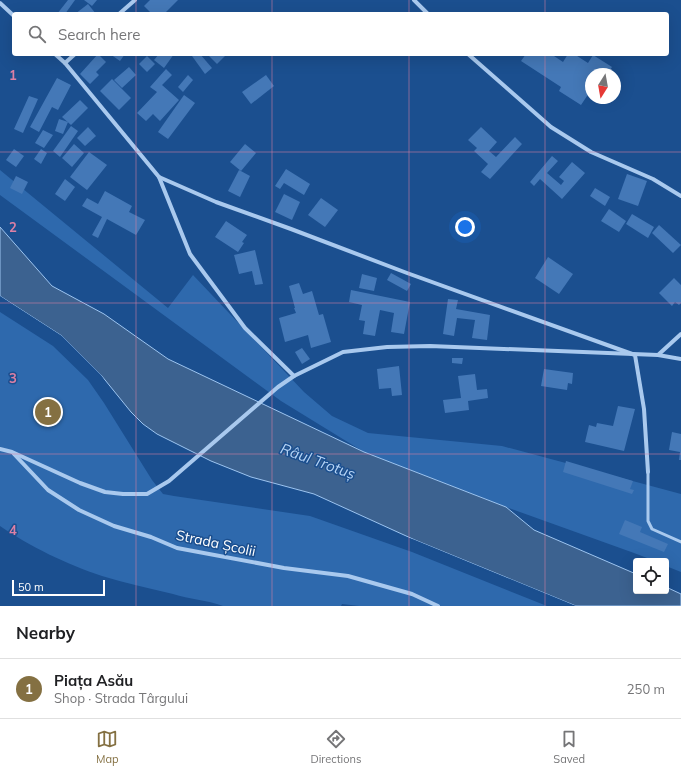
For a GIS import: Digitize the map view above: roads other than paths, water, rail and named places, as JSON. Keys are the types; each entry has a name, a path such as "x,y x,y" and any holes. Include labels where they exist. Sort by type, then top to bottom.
{"street":[{"path":"121,12 135,0"},
{"path":"414,0 426,12"},
{"path":"0,3 12,14"},
{"path":"57,56 65,63 159,177 190,254 245,328 294,376"},
{"path":"65,63 73,56"},
{"path":"470,56 551,127 591,152 654,179 681,196"},
{"path":"159,177 216,202 635,355"},
{"path":"658,355 681,334"},
{"path":"0,449 12,452 80,483 105,492 147,494 169,481 278,387 294,376 343,352 386,347 430,346 658,355 681,359"},
{"path":"635,355 644,409 648,472"},
{"name":"Strada Școlii","path":"12,452 48,490 79,510 114,526 151,537 177,548 284,568 348,576 412,594 438,606"}],"lane":[{"path":"648,472 648,521 652,529 681,542"}],"water":[{"name":"Râul Trotuș","path":"0,227 52,286 104,314 168,359 364,452 506,507 534,530 633,573 633,594 669,594 669,588 681,594 681,606 576,606 415,540 314,494 251,477 211,461 157,434 143,424 131,412 101,375 62,336 0,296"}],"place":[{"name":"Piața Asău","path":"48,412"}]}
